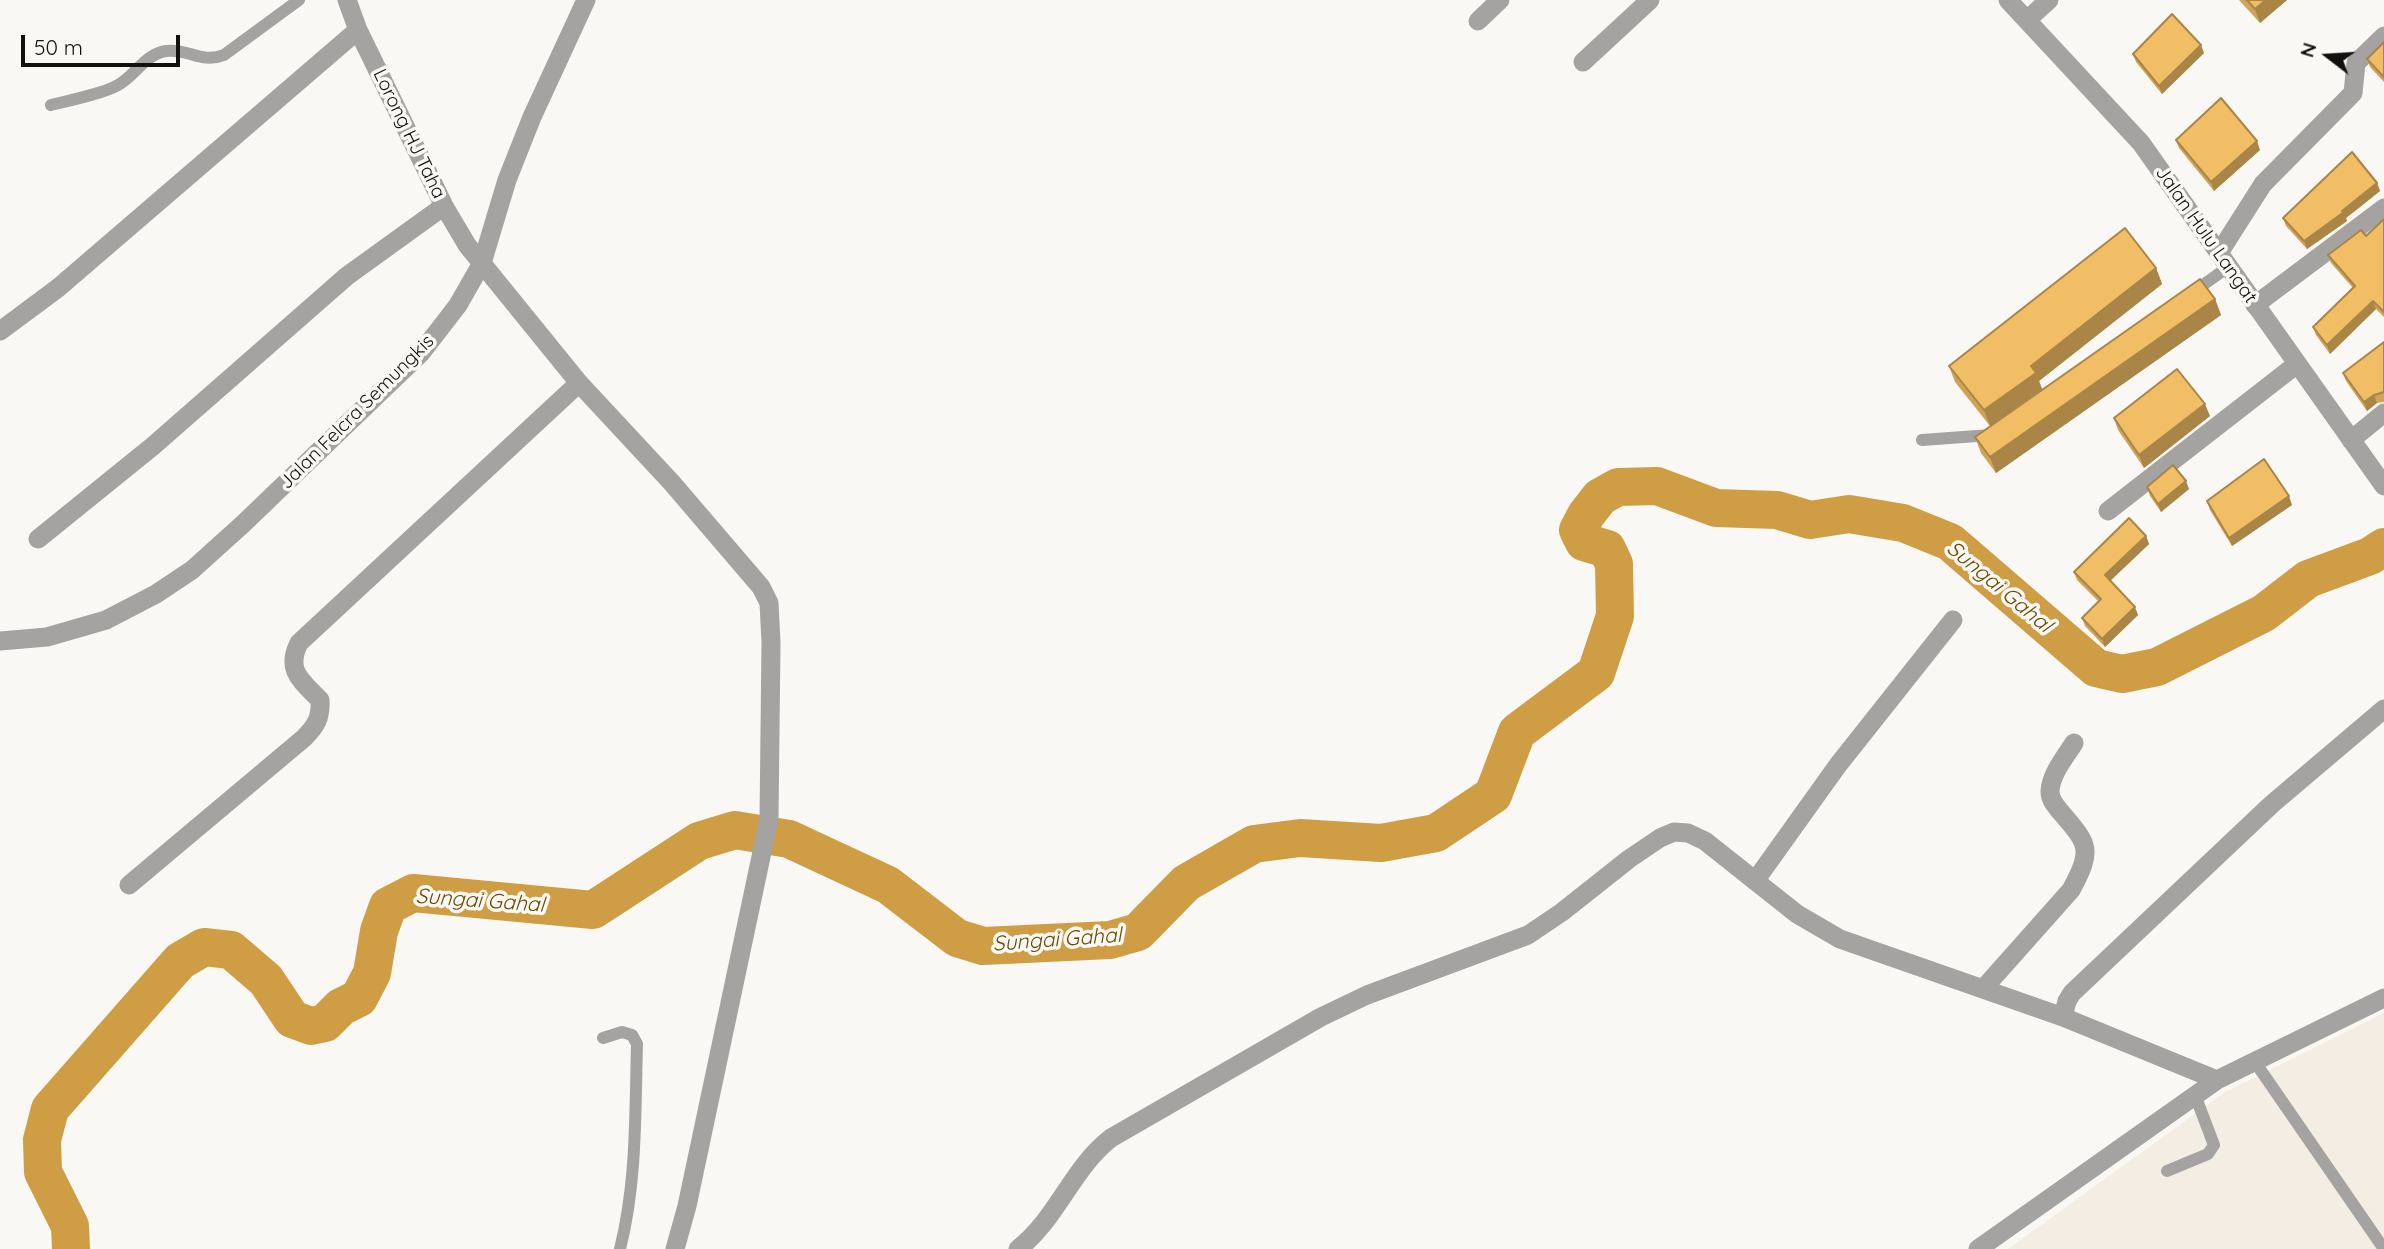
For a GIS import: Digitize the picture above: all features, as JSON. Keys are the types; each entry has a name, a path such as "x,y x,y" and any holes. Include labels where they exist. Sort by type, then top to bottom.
{"street":[{"name":"Lorong HJ Taha","path":"347,0 358,30 444,206 467,245 579,383 672,483 761,587 769,603 769,819 687,1206 675,1249"},
{"name":"Jalan Felcra Semungkis","path":"0,641 47,637 106,620 156,594 192,570 421,353 458,305 482,262 507,180 532,117 586,0"},
{"path":"1478,21 1500,0"},
{"path":"1583,62 1650,0"},
{"name":"Jalan Hulu Langat","path":"2008,0 2141,143 2383,484"},
{"path":"2027,20 2049,0"},
{"path":"0,331 58,288 358,30"},
{"path":"2223,260 2263,184 2353,93 2356,63 2384,36"},
{"path":"38,539 153,446 347,276 444,206"},
{"path":"2255,305 2384,208"},
{"path":"2108,511 2297,364"},
{"path":"129,885 316,726 320,701 295,673 292,665 299,643 579,383"},
{"path":"2351,440 2384,413"},
{"path":"1755,881 1838,765 1953,620"},
{"path":"2063,1017 2072,993 2272,804 2384,709"},
{"path":"1983,989 2071,890 2081,871 2086,850 2082,837 2052,802 2050,792 2053,778 2074,743"},
{"path":"1018,1249 1034,1237 1095,1150 1111,1138 1332,1012 1367,995 1528,935 1629,859 1674,832 1688,833 1705,841 1797,914 1840,939 2063,1017 2217,1080"},
{"path":"1978,1249 2217,1080 2384,998"}],"lane":[{"path":"51,105 118,85 148,59 165,51 183,52 212,60 224,55 299,0"},
{"path":"2183,299 2223,260"},
{"path":"1922,440 1993,435 2004,427"},
{"path":"603,1038 622,1032 632,1035 637,1044 636,1144 620,1249"},
{"path":"2255,1062 2384,1249"},
{"path":"2166,1171 2208,1154 2214,1145 2195,1096"}],"shaded area":[{"path":"2384,1013 2384,1249 2008,1249 2225,1092"}],"building":[{"path":"2247,0 2266,0 2255,9"},
{"path":"2172,14 2201,45 2159,86 2133,54"},
{"path":"2384,42 2384,77 2367,59"},
{"path":"2221,98 2257,141 2211,182 2176,140"},
{"path":"2352,152 2377,183 2342,211 2344,212 2304,241 2283,218"},
{"path":"2384,219 2384,312 2373,301 2327,345 2313,327 2355,286 2328,255 2361,230 2366,236"},
{"path":"2125,228 2156,268 2031,366 2036,373 1984,410 1949,366"},
{"path":"2200,279 2215,299 1990,457 1975,437"},
{"path":"2384,342 2384,392 2364,402 2343,373"},
{"path":"2177,369 2205,404 2139,455 2114,418"},
{"path":"2264,459 2289,496 2229,538 2207,501"},
{"path":"2173,465 2186,481 2158,504 2147,487"},
{"path":"2129,518 2146,536 2105,575 2135,607 2102,639 2082,618 2101,599 2074,572"}],"waterway":[{"name":"Sungai Gahal","path":"71,1249 70,1226 43,1172 42,1140 50,1109 180,961 204,947 231,950 266,980 292,1019 311,1026 325,1023 341,1007 359,998 372,973 379,931 388,906 413,893 593,910 699,841 735,830 789,839 888,885 957,938 983,946 1110,940 1138,932 1186,883 1254,844 1300,838 1381,843 1436,833 1493,795 1517,732 1596,673 1615,616 1614,564 1607,549 1584,542 1578,530 1600,497 1618,487 1657,486 1716,508 1777,510 1810,520 1849,514 1903,523 1950,542 2096,668 2122,674 2157,667 2264,613 2308,579 2370,556 2384,547"}]}
